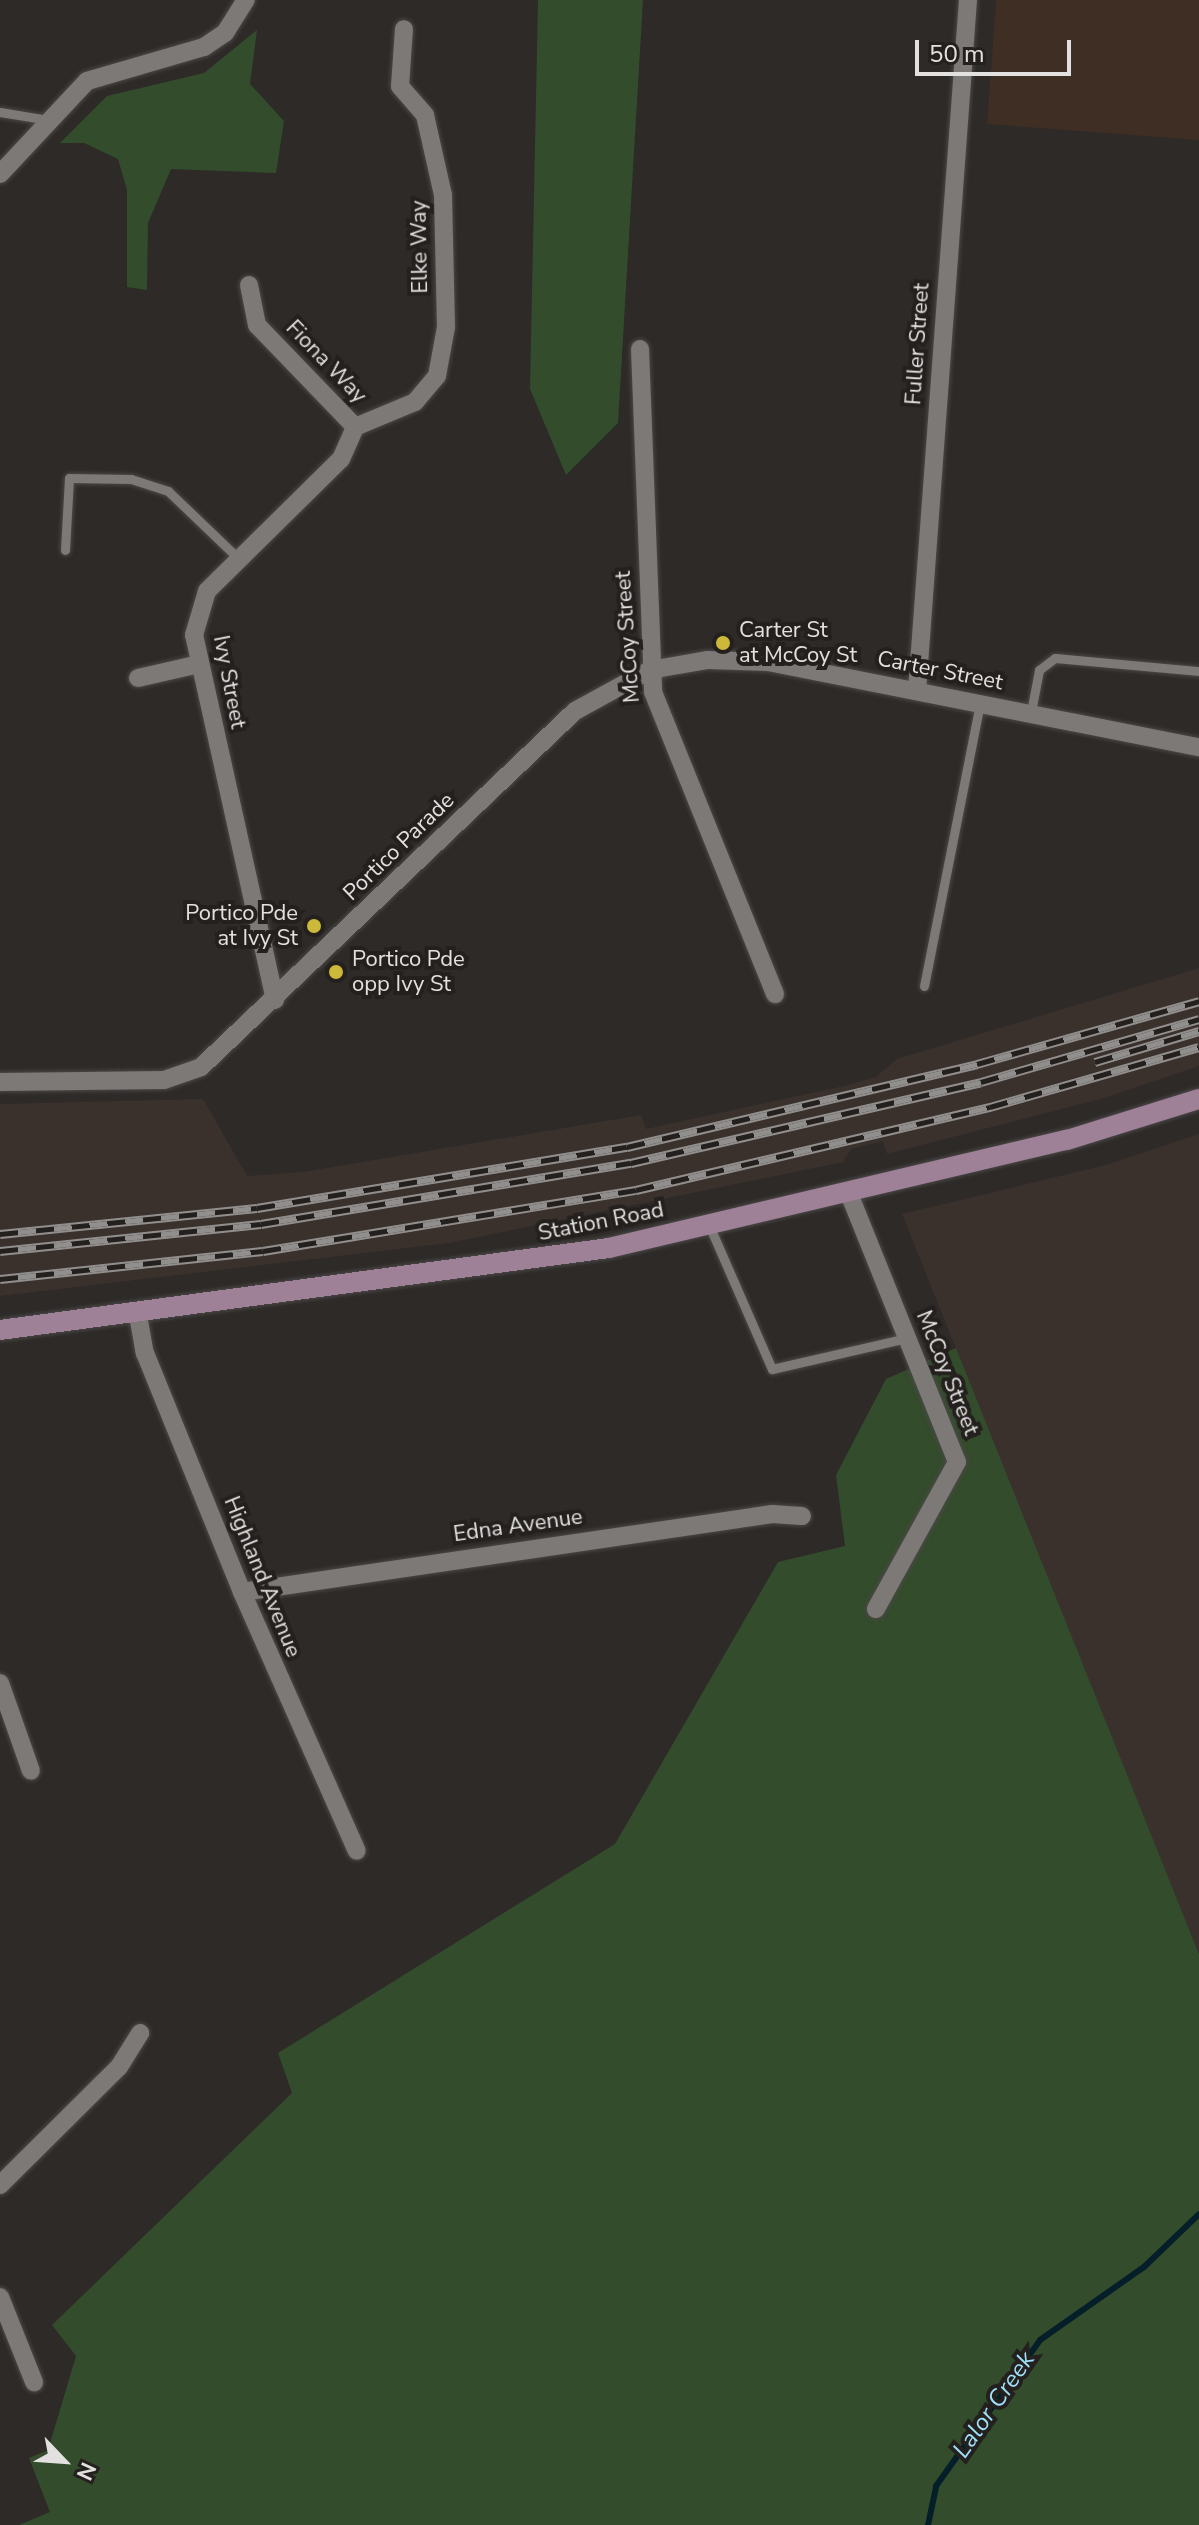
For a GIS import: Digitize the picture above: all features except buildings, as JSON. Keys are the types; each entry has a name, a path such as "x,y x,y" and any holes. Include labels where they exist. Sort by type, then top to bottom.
{"main road":[{"name":"Station Road","path":"0,1330 138,1315 609,1248 1067,1140 1199,1099"}],"street":[{"path":"0,174 49,120 107,70 204,47 225,33 246,0"},
{"name":"Fuller Street","path":"917,691 968,0"},
{"name":"Elke Way","path":"355,427 415,402 437,376 446,327 443,195 425,115 400,86 404,29"},
{"name":"Fiona Way","path":"249,285 257,325 355,427"},
{"name":"McCoy Street","path":"640,349 650,670 659,721 775,994"},
{"name":"Ivy Street","path":"275,1000 194,635 200,604 239,559 341,459 355,427"},
{"name":"Carter Street","path":"650,670 708,660 768,662 1199,747"},
{"path":"138,678 199,664"},
{"name":"Portico Parade","path":"0,1082 184,1075 216,1057 575,711 650,670"},
{"name":"McCoy Street","path":"848,1191 957,1462 876,1609"},
{"name":"Highland Avenue","path":"138,1315 145,1353 242,1592 357,1851"},
{"name":"Edna Avenue","path":"242,1592 772,1514 802,1516"},
{"path":"0,1683 31,1771"},
{"path":"0,2185 119,2067 140,2033"},
{"path":"0,2297 34,2382"}],"lane":[{"path":"0,112 49,120"},
{"path":"65,550 69,478 131,479 168,491 239,559"},
{"name":"Carter Street","path":"1031,712 1039,670 1055,658 1199,671"},
{"path":"924,986 980,703"},
{"path":"709,1225 772,1369 907,1338"}],"shaded area":[{"path":"996,0 1199,0 1199,140 987,124"},
{"path":"1199,968 1199,1066 1104,1098 887,1154 883,1141 851,1149 843,1162 449,1243 0,1296 0,1104 203,1099 247,1176 303,1172 641,1115 646,1129 844,1086 876,1077 897,1059"},
{"path":"1199,1134 1199,1954 902,1214 1106,1165"}],"green space":[{"path":"538,0 643,0 618,423 566,475 530,389"},
{"path":"257,30 250,84 284,121 276,173 171,169 148,223 147,290 127,287 127,190 118,159 84,143 60,143 107,96 204,73"},
{"path":"956,1348 1199,1954 1199,2525 19,2525 50,2512 29,2458 48,2450 76,2356 52,2325 292,2093 278,2053 615,1844 778,1562 845,1546 836,1475 886,1379"}],"waterway":[{"name":"Lalor Creek","path":"928,2525 936,2486 1040,2340 1144,2267 1199,2214"}],"railway":[{"path":"0,1234 257,1208 627,1147 977,1064 1199,1001"},
{"path":"0,1251 261,1224 631,1163 981,1082 1199,1019"},
{"path":"1095,1062 1199,1031"},
{"path":"0,1279 263,1251 636,1190 990,1107 1199,1047"}],"place":[{"name":"Carter St at McCoy St","path":"723,643"},
{"name":"Portico Pde at Ivy St","path":"314,926"},
{"name":"Portico Pde opp Ivy St","path":"336,972"}]}
